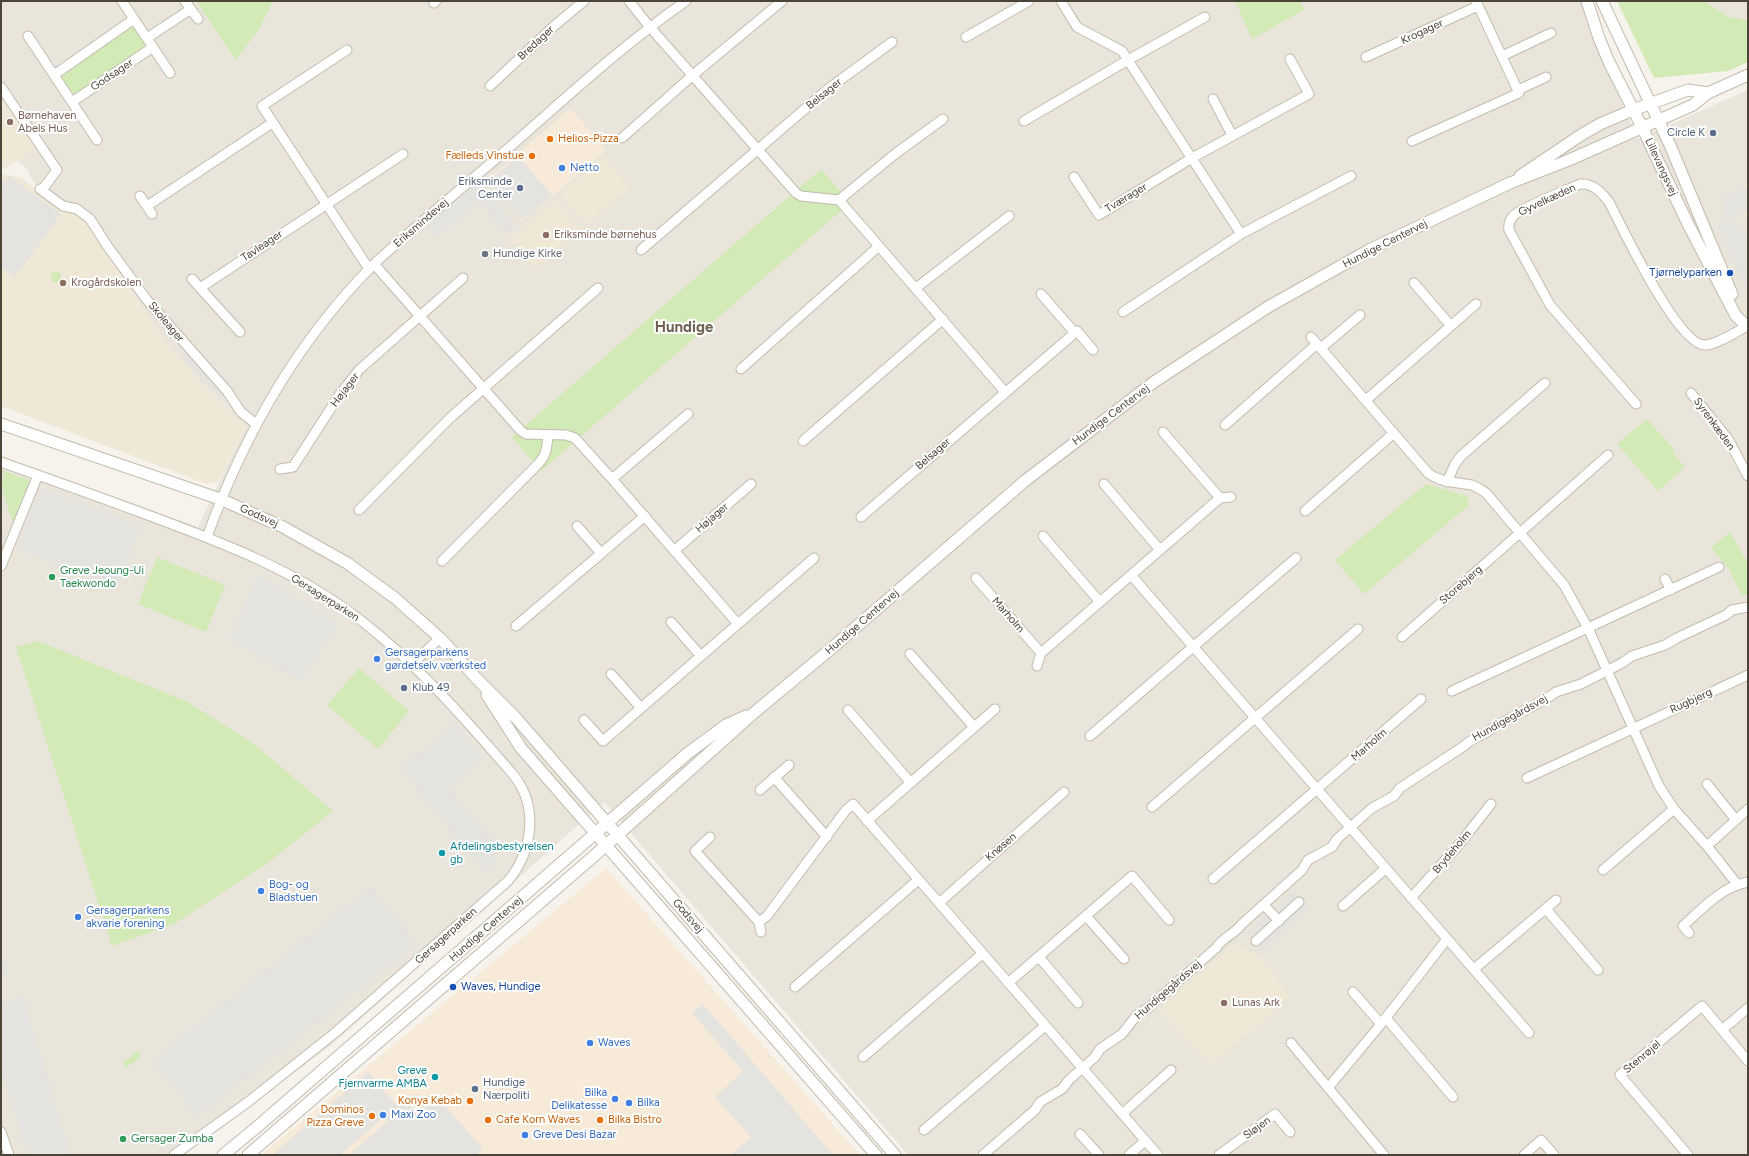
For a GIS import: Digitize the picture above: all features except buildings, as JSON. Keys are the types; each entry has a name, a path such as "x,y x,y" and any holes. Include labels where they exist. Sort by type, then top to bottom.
{"street":[{"path":"122,1 170,73"},
{"name":"Bredager","path":"490,86 554,26 584,1"},
{"path":"629,1 649,26 796,193 801,196 839,200 878,247 916,288 1005,392"},
{"name":"Eriksmindevej","path":"220,499 256,424 282,380 304,348 332,312 371,267 468,181 649,26 686,1"},
{"path":"622,138 782,1"},
{"path":"966,37 1029,1"},
{"path":"1061,1 1077,27 1118,48 1128,60 1241,234"},
{"name":"Lillevangsvej","path":"1587,1 1599,38 1609,62 1687,222 1736,316 1745,322"},
{"name":"Lillevangsvej","path":"1602,1 1651,103 1745,322"},
{"name":"Krogager","path":"1366,57 1477,4 1518,90"},
{"path":"147,38 188,5 198,19"},
{"path":"1024,121 1205,17"},
{"path":"54,75 134,19"},
{"path":"1502,56 1551,33"},
{"path":"28,36 97,140"},
{"name":"Belsager","path":"641,250 828,89 892,42"},
{"name":"Godsager","path":"72,102 153,47"},
{"path":"347,50 262,106 272,124 325,204 371,267 419,316 523,433 566,435 575,438 645,516 738,624"},
{"name":"Tværager","path":"1074,177 1099,215 1192,158 1309,94 1290,59"},
{"name":"Hundige Centervej","path":"248,1155 606,846 756,712 1026,480 1154,382 1268,307 1364,253 1510,183 1569,160 1693,105 1708,93 1748,75"},
{"path":"1412,141 1519,93 1518,90 1546,77"},
{"name":"Skoleager","path":"1,87 57,170 41,190 63,206 77,209 90,219 108,247 147,300 227,391 241,412 256,424"},
{"name":"Hundige Centervej","path":"1510,183 1581,135 1600,124 1651,103 1688,90 1708,93"},
{"path":"1213,99 1232,135"},
{"path":"839,200 895,154 943,119"},
{"path":"140,196 150,210 272,124"},
{"name":"Tavleager","path":"200,288 325,204 403,154"},
{"path":"1122,312 1241,234 1351,176"},
{"name":"Gyvelkæden","path":"1636,404 1560,318 1543,294 1508,225 1510,220 1519,212 1580,184 1593,186 1602,193 1609,202 1666,309 1687,334 1696,342 1705,345 1716,342 1745,322"},
{"path":"916,288 1009,216"},
{"path":"741,369 878,247"},
{"name":"Højager","path":"280,469 293,467 340,394 355,376 380,350 463,278"},
{"path":"192,279 240,332"},
{"path":"1414,283 1451,326"},
{"path":"359,510 450,418 482,388 598,288"},
{"path":"1041,294 1074,333 1077,331 1093,350"},
{"path":"1366,400 1476,304"},
{"path":"1225,425 1319,346 1360,315"},
{"path":"803,441 943,319"},
{"name":"Belsager","path":"861,517 1074,333"},
{"path":"1311,337 1428,473 1435,479 1473,486 1486,493 1564,585 1588,628 1659,786 1674,809 1707,846 1737,884"},
{"path":"1447,482 1455,464 1461,456 1545,383"},
{"name":"Syrenkæden","path":"1691,393 1728,439 1748,476"},
{"path":"612,479 688,414"},
{"name":"Godsvej","path":"1,424 220,499 283,527 347,563 395,598 440,638 477,680 516,718 895,1155"},
{"path":"1163,432 1220,498"},
{"path":"1305,512 1394,433"},
{"path":"442,561 539,463 544,457 547,449 548,435"},
{"name":"Storebjerg","path":"1402,637 1608,455"},
{"name":"Gersagerparken","path":"1,462 207,537 246,553 318,591 362,622 412,664 446,697 516,778 525,795 529,811 530,826 524,856 516,871 508,881 336,1032 248,1102 174,1155"},
{"path":"1,566 38,475"},
{"name":"Højager","path":"674,551 751,484"},
{"path":"1104,484 1160,550"},
{"path":"1037,666 1041,653 1220,498 1231,496"},
{"path":"207,537 220,499"},
{"path":"516,626 645,516"},
{"path":"577,526 601,553"},
{"path":"1043,536 1100,602"},
{"path":"584,720 603,741 814,558"},
{"path":"1090,736 1296,558"},
{"path":"1452,691 1719,567"},
{"path":"1131,575 1528,1033"},
{"name":"Marholm","path":"976,578 1041,653"},
{"path":"1665,579 1670,590"},
{"name":"Hundigegårdsvej","path":"983,1155 1035,1110 1040,1102 1062,1088 1095,1057 1100,1048 1122,1034 1137,1015 1148,1008 1216,948 1221,940 1238,930 1242,924 1302,870 1308,860 1332,847 1337,839 1372,808 1394,796 1400,788 1464,746 1471,739 1488,732 1494,727 1556,692 1581,684 1622,663 1632,656 1665,645 1726,615 1732,610 1748,607"},
{"path":"671,622 701,656"},
{"path":"1152,807 1358,629"},
{"path":"412,664 440,638"},
{"path":"910,654 974,727"},
{"path":"611,674 641,708"},
{"name":"Rugbjerg","path":"1527,778 1748,675"},
{"name":"Godsvej","path":"477,680 521,748 595,835 876,1155"},
{"name":"Marholm","path":"1213,879 1421,699"},
{"path":"868,821 995,709"},
{"path":"848,710 911,783"},
{"name":"Hundige Centervej","path":"223,1155 595,835 688,753 726,725 756,712"},
{"path":"760,790 789,765"},
{"path":"774,778 827,836"},
{"path":"1707,784 1710,790 1736,820"},
{"name":"Knøsen","path":"938,903 1064,792"},
{"path":"759,922 767,916 846,810 853,804 1158,1155"},
{"name":"Brydeholm","path":"1411,898 1457,847 1491,804"},
{"path":"1603,870 1674,809"},
{"path":"1707,846 1748,809"},
{"path":"710,837 695,851 759,922 761,932"},
{"path":"1344,906 1385,869"},
{"path":"1008,983 1132,876 1169,920"},
{"path":"795,987 918,880"},
{"path":"1689,933 1683,926 1721,892 1737,884 1748,882"},
{"path":"1474,969 1556,900"},
{"path":"1256,941 1299,902"},
{"path":"1264,905 1279,921"},
{"path":"1546,909 1598,970"},
{"path":"1086,916 1124,959"},
{"path":"1328,1088 1447,939"},
{"path":"863,1057 982,954"},
{"path":"1039,957 1078,1003"},
{"path":"1353,992 1383,1021 1453,1097"},
{"name":"Stenrøjel","path":"1688,1155 1620,1075 1702,1006 1722,1030"},
{"path":"1748,1008 1722,1030 1748,1061"},
{"path":"924,1130 1045,1026"},
{"path":"1291,1043 1384,1155"},
{"path":"1122,1114 1171,1070"},
{"name":"Sløjen","path":"1219,1155 1275,1114 1290,1132"},
{"path":"1,1132 9,1155"},
{"path":"1080,1134 1099,1155"},
{"path":"1524,1155 1541,1140 1554,1155"},
{"path":"1129,1155 1145,1141"}],"shaded area":[{"path":"1,1 1581,1 1637,139 1748,90 1748,1155 908,1155 604,802 330,1046 184,1155 1,1155 1,456 198,527 245,427 211,395 165,342 86,224 38,190 27,169 1,145"},
{"path":"1704,1 1748,1 1748,20 1729,17"},
{"name":"Børnehaven Abels Hus","path":"1,96 36,148 5,169 1,167"},
{"path":"571,108 606,151 522,221 486,181"},
{"name":"Eriksminde Center","path":"518,156 552,195 522,220 488,182"},
{"name":"Eriksminde børnehus","path":"604,157 631,187 587,224 560,195"},
{"name":"Krogårdskolen","path":"2,174 21,178 86,224 165,342 211,395 245,427 218,482 207,484 1,406"},
{"path":"9,176 61,214 15,277 1,267 1,187"},
{"path":"478,182 515,225 507,233 479,201 435,238 426,227"},
{"path":"1748,186 1748,213 1746,211 1732,217 1737,228 1743,225 1748,236 1748,292 1717,224 1724,221 1727,203 1725,197"},
{"name":"Eriksminde børnehus","path":"555,200 581,230 536,270 510,240"},
{"path":"195,345 235,391 228,396 224,392 219,396 182,356"},
{"path":"40,488 141,526 116,589 16,548"},
{"path":"258,574 338,624 301,681 230,639"},
{"path":"456,724 483,759 448,787 489,838 492,836 502,849 493,856 498,862 484,872 401,768"},
{"path":"606,868 860,1155 261,1155"},
{"path":"371,887 417,944 197,1116 153,1060"},
{"path":"1294,891 1310,908 1260,951 1248,932"},
{"name":"Lunas Ark","path":"1234,944 1263,959 1289,997 1212,1065 1160,1009"},
{"path":"1,952 9,974 1,977"},
{"path":"23,996 70,1155 30,1155 24,1143 1,1070 1,1003"},
{"path":"703,1004 833,1155 731,1155 751,1137 715,1097 743,1071 692,1013"},
{"path":"368,1072 397,1106 405,1099 417,1114 437,1097 483,1149 476,1155 349,1155 388,1121 384,1117 340,1155 272,1155"}],"green space":[{"path":"196,1 273,1 259,29 236,60"},
{"path":"1235,1 1300,1 1304,10 1252,39"},
{"path":"1617,1 1704,1 1729,17 1748,20 1748,62 1728,71 1654,78"},
{"path":"130,28 135,28 145,43 145,49 75,95 72,94 65,87 61,75"},
{"path":"821,169 850,203 541,471 512,437"},
{"path":"54,272 58,272 60,273 60,281 54,282 51,279 51,275"},
{"path":"1647,419 1672,447 1675,456 1685,467 1658,491 1617,444"},
{"path":"2,470 31,481 14,526 1,485 1,479 5,478"},
{"path":"1426,484 1467,496 1469,505 1364,594 1335,560"},
{"path":"1730,532 1748,564 1748,593 1742,596 1729,569 1711,548"},
{"path":"157,557 225,585 206,632 138,604"},
{"path":"38,641 188,702 254,744 333,811 266,864 174,924 112,946 16,647"},
{"path":"359,668 409,711 378,749 327,705"},
{"path":"137,1051 141,1056 126,1068 123,1063"}],"place":[{"name":"Børnehaven Abels Hus","path":"10,122"},
{"name":"Circle K","path":"1713,133"},
{"name":"Helios-Pizza","path":"550,139"},
{"name":"Fælleds Vinstue","path":"532,156"},
{"name":"Netto","path":"562,168"},
{"name":"Eriksminde Center","path":"520,188"},
{"name":"Eriksminde børnehus","path":"546,235"},
{"name":"Hundige Kirke","path":"485,254"},
{"name":"Tjørnelyparken","path":"1730,273"},
{"name":"Krogårdskolen","path":"63,283"},
{"name":"Greve Jeoung-Ui Taekwondo","path":"52,577"},
{"name":"Gersagerparkens gørdetselv værksted","path":"377,659"},
{"name":"Klub 49","path":"404,688"},
{"name":"Afdelingsbestyrelsen gb","path":"442,853"},
{"name":"Bog- og Bladstuen","path":"261,891"},
{"name":"Gersagerparkens akvarie forening","path":"78,917"},
{"name":"Waves, Hundige","path":"453,987"},
{"name":"Lunas Ark","path":"1224,1003"},
{"name":"Waves","path":"590,1043"},
{"name":"Greve Fjernvarme AMBA","path":"435,1077"},
{"name":"Hundige Nærpoliti","path":"475,1089"},
{"name":"Bilka Delikatesse","path":"615,1099"},
{"name":"Konya Kebab","path":"470,1101"},
{"name":"Bilka","path":"629,1103"},
{"name":"Maxi Zoo","path":"383,1115"},
{"name":"Dominos Pizza Greve","path":"372,1116"},
{"name":"Cafe Korn Waves","path":"488,1120"},
{"name":"Bilka Bistro","path":"600,1120"},
{"name":"Greve Desi Bazar","path":"525,1135"},
{"name":"Gersager Zumba","path":"123,1139"}],"district":[{"name":"Hundige","path":"684,328"}]}
